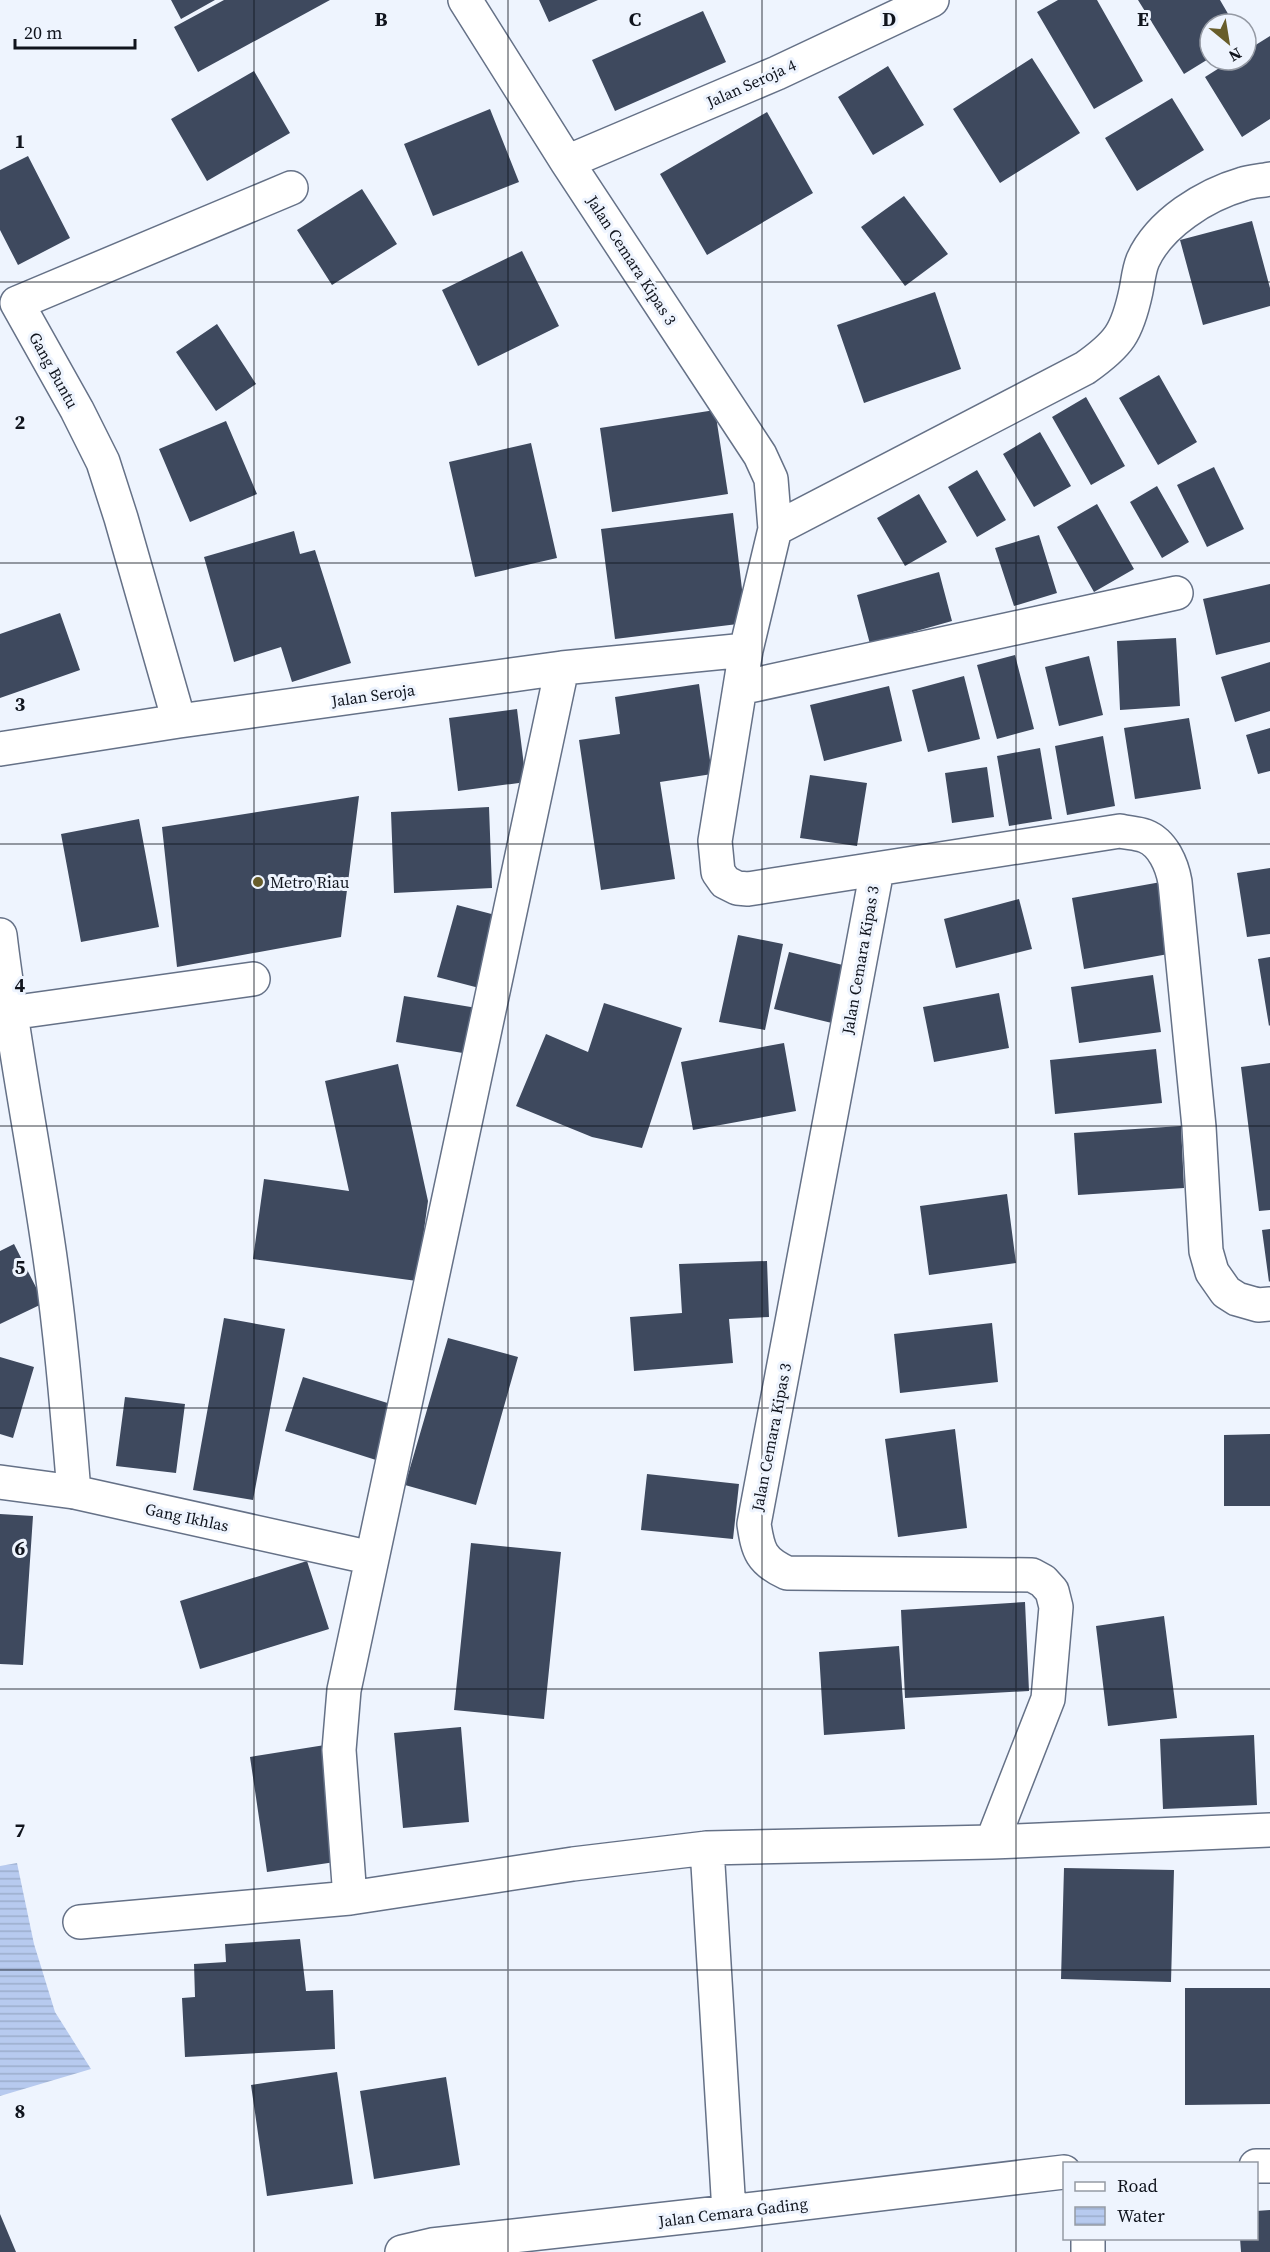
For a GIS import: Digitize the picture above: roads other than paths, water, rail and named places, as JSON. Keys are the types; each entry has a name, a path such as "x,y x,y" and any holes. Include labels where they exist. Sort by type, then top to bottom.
{"street":[{"name":"Jalan Cemara Kipas 3","path":"465,0 567,162 760,455 771,479 775,529 746,650 715,842 718,872 725,882 737,888 748,889 1120,831 1146,836 1162,850 1172,864 1175,882 1198,1127 1206,1251 1212,1272 1226,1292 1237,1299 1258,1305 1270,1304"},
{"name":"Jalan Seroja 4","path":"567,162 777,73 932,0"},
{"path":"775,529 1085,368 1108,352 1122,335 1133,303 1142,261 1156,238 1207,198 1244,183 1270,179"},
{"name":"Gang Buntu","path":"179,721 103,462 9,306 291,188"},
{"path":"740,688 1176,593"},
{"name":"Jalan Seroja","path":"0,749 179,721 562,668 746,650"},
{"path":"350,1898 339,1750 344,1690 562,668"},
{"name":"Jalan Cemara Kipas 3","path":"877,870 754,1524 762,1557 774,1567 787,1573 1032,1575 1043,1581 1052,1591 1056,1607 1048,1700 992,1842"},
{"path":"0,935 10,1013 11,1090 47,1238 62,1355 74,1492"},
{"path":"10,1013 253,979"},
{"name":"Gang Ikhlas","path":"0,1482 74,1492 372,1558"},
{"path":"80,1922 350,1898 573,1864 707,1848 992,1842 1270,1830"},
{"path":"707,1848 729,2212"},
{"name":"Jalan Cemara Gading","path":"402,2252 432,2245 1063,2172"}],"water":[{"path":"17,1863 34,1944 55,2012 91,2069 0,2096 0,1866"}],"place":[{"name":"Metro Riau","path":"258,882"}]}
